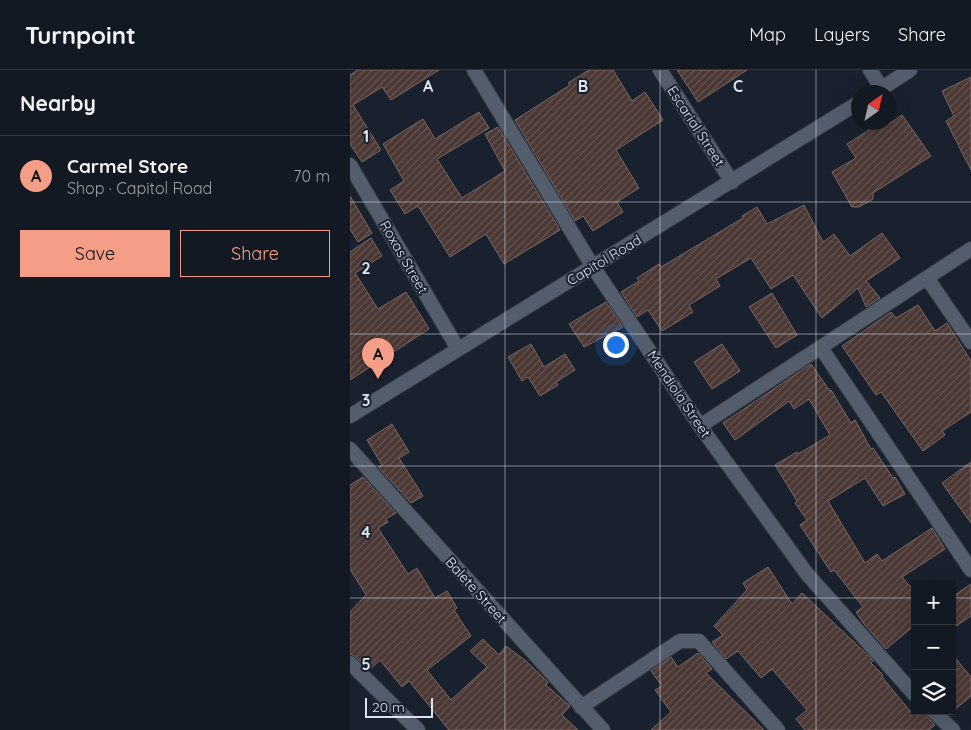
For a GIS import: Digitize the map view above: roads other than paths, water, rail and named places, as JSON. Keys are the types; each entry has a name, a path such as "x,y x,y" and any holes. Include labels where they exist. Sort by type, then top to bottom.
{"street":[{"name":"Mendiola Street","path":"474,70 593,266 700,426 807,574 911,691"},
{"name":"Escarial Street","path":"660,70 732,182"},
{"path":"870,70 876,85"},
{"path":"888,85 910,70"},
{"name":"Capitol Road","path":"350,416 851,107"},
{"name":"Roxas Street","path":"350,165 458,349"},
{"path":"700,426 971,249"},
{"path":"927,278 971,342"},
{"path":"821,348 971,570"},
{"name":"Balete Street","path":"350,449 603,730"},
{"path":"581,707 680,640 699,641 778,730"},
{"path":"350,662 418,730"},
{"path":"937,715 953,730"}],"place":[{"name":"Carmel Store","path":"378,379"}]}
